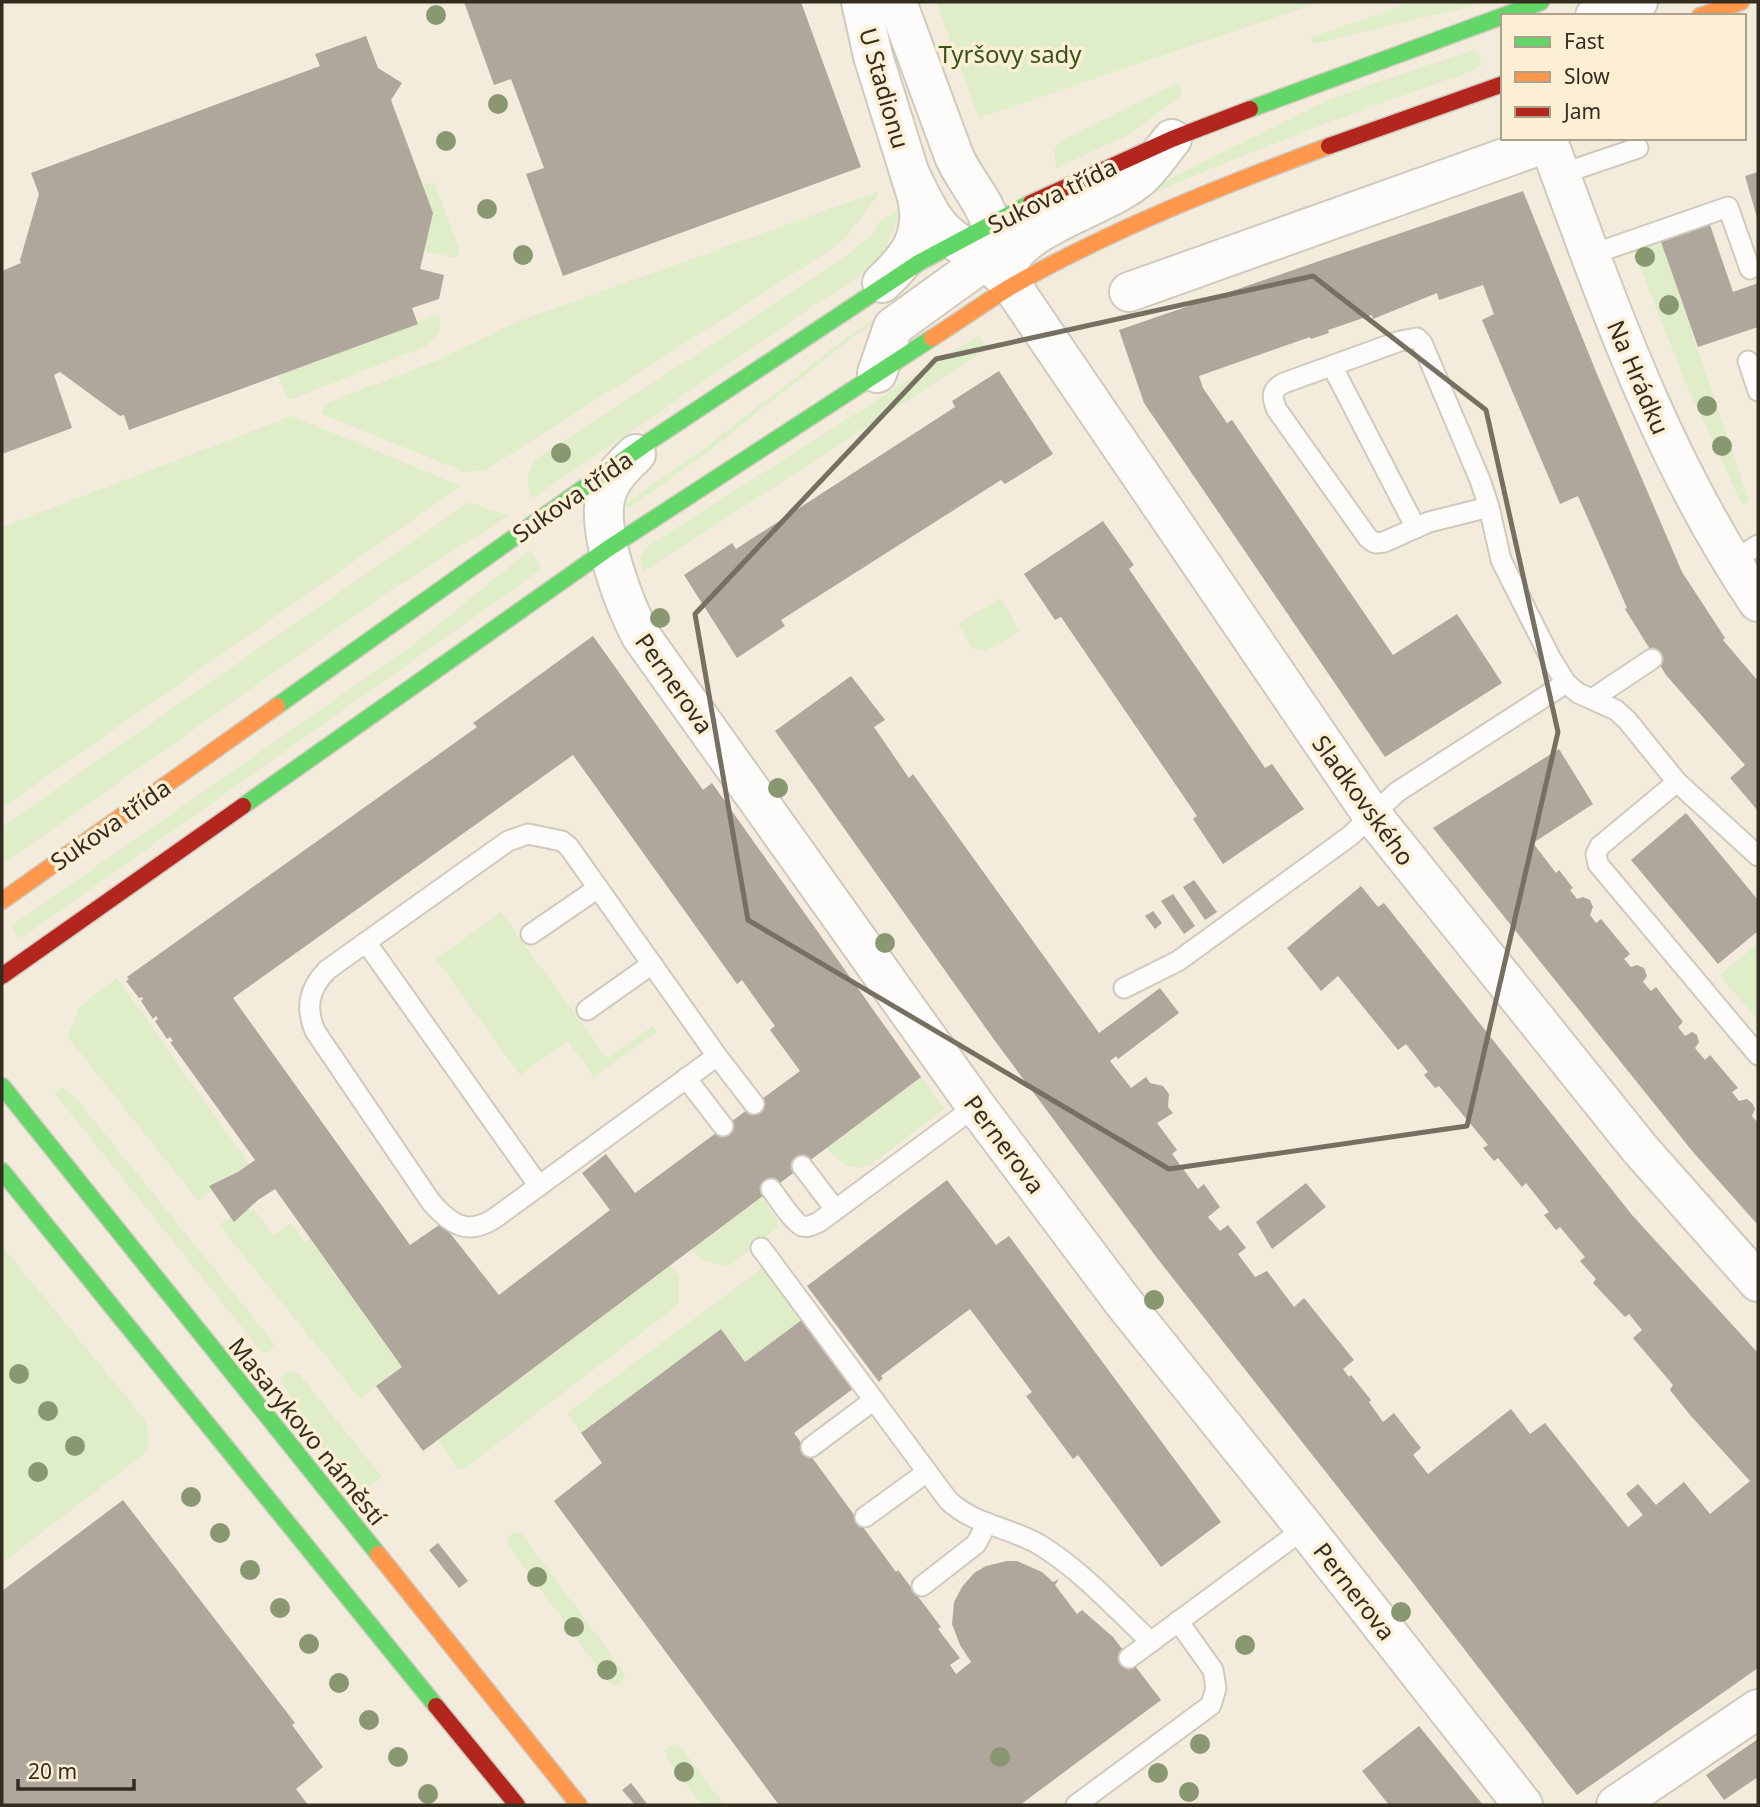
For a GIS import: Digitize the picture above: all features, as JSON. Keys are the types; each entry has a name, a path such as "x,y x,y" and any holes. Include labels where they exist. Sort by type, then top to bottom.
{"street":[{"name":"U Stadionu","path":"861,2 877,69 919,208 919,231 908,253 876,290"},
{"name":"U Stadionu","path":"897,2 960,170 978,242 1012,286"},
{"name":"Sukova třída","path":"1520,14 1541,2"},
{"path":"1601,14 1638,2"},
{"path":"1706,14 1741,2"},
{"name":"Sukova třída","path":"877,373 893,327 978,242 1050,194 1172,139 1489,32"},
{"path":"2,976 609,548 1012,286 1073,253 1180,204 1286,161 1501,85"},
{"name":"Sukova třída","path":"1012,286 1008,277 1008,266 1023,246 1137,180 1172,139"},
{"path":"1129,292 1552,152"},
{"name":"Na Hrádku","path":"1552,152 1630,360 1659,426 1687,485 1745,553 1758,602"},
{"name":"U Stadionu","path":"910,174 933,218 978,242"},
{"name":"Sukova třída","path":"2,901 647,443 920,262 978,242"},
{"name":"Sladkovského","path":"1012,286 1372,815 1640,1149 1758,1282"},
{"name":"Pernerova","path":"647,443 614,476 605,501 609,548 622,594 641,636 976,1106 1124,1303 1522,1805"},
{"name":"Masarykovo náměstí","path":"2,1086 579,1805"},
{"path":"2,1171 517,1805"},
{"path":"1616,1805 1758,1709"}],"lane":[{"path":"1552,152 1637,148"},
{"path":"1590,255 1728,206 1750,269"},
{"path":"1489,507 1445,517 1384,542 1375,543 1368,538 1277,410 1273,393 1277,386 1400,341 1417,338 1422,343 1480,480 1489,507 1501,560 1566,683 1578,693 1609,705 1627,720 1677,782 1758,856"},
{"path":"1748,361 1758,391"},
{"path":"1332,366 1416,528"},
{"path":"1592,699 1652,659"},
{"path":"1124,988 1178,961 1350,836 1397,792 1566,683"},
{"path":"1677,782 1600,846 1596,854 1598,864 1758,1055"},
{"path":"717,1056 495,1218 477,1228 457,1225 431,1202 314,1031 309,999 319,978 508,841 528,834 562,841 569,847 754,1104"},
{"path":"531,934 598,888"},
{"path":"366,942 539,1186"},
{"path":"587,1010 652,964"},
{"path":"686,1078 723,1126"},
{"path":"771,1189 802,1226 809,1227 976,1106"},
{"path":"802,1166 835,1209"},
{"path":"761,1248 957,1509 1018,1534 1053,1553 1150,1642"},
{"path":"811,1447 874,1401"},
{"path":"866,1517 927,1472"},
{"path":"922,1586 976,1544 987,1523"},
{"path":"1129,1658 1305,1528"},
{"path":"1076,1805 1211,1705 1216,1688 1213,1670 1178,1621"}],"highlighted area":[{"path":"1313,276 1486,410 1558,732 1467,1126 1169,1169 748,920 695,614 936,359"}],"green space":[{"name":"Tyršovy sady","path":"936,2 1320,2 979,118"},
{"path":"1414,2 1482,2 1313,44 1311,37"},
{"path":"1473,50 1479,52 1481,66 1475,70 1275,143 1128,204 1080,227 1078,224 1330,99"},
{"path":"1177,83 1183,94 1128,135 1056,168 1054,151 1058,142"},
{"path":"434,182 460,251 456,258 424,251 433,213 422,186"},
{"path":"877,192 878,195 847,236 832,249 486,470 465,472 321,414 327,403 436,361 517,322"},
{"path":"898,210 888,243 872,266 861,275 532,499 528,478 536,459 844,258 873,233 881,220"},
{"path":"1660,239 1749,501 1742,504 1686,384 1633,249"},
{"path":"920,289 920,293 853,337 705,454 625,508 626,503 702,450 850,335"},
{"path":"438,314 438,333 424,347 292,399 287,398 278,375"},
{"path":"979,335 987,349 643,572 640,558 648,546"},
{"path":"292,416 461,486 2,808 2,527"},
{"path":"469,502 508,516 385,594 2,865 2,827"},
{"path":"530,550 542,569 20,939 11,926 414,644"},
{"path":"1000,598 1020,631 986,651 973,649 958,624"},
{"path":"501,912 607,1058 653,1026 657,1032 594,1077 568,1041 520,1075 436,959"},
{"path":"1758,943 1758,1021 1720,975"},
{"path":"117,978 249,1164 198,1201 68,1037 79,1007"},
{"path":"921,1077 944,1109 870,1165 851,1166 840,1161 826,1147"},
{"path":"63,1087 77,1099 272,1341 274,1346 269,1352 262,1352 54,1093"},
{"path":"761,1196 777,1219 777,1228 727,1267 700,1259 692,1249"},
{"path":"243,1208 255,1211 273,1236 291,1223 305,1242 310,1239 402,1367 360,1399 219,1225"},
{"path":"2,1246 145,1420 149,1438 143,1455 2,1563"},
{"path":"670,1265 679,1276 679,1304 464,1469 456,1467 438,1440"},
{"path":"764,1267 803,1319 745,1362 721,1329 581,1433 567,1413"},
{"path":"288,1371 299,1374 382,1477 357,1497 340,1475 279,1378"},
{"path":"515,1532 522,1534 623,1671 625,1677 621,1684 613,1685 608,1681 508,1545 507,1538"},
{"path":"673,1744 680,1746 724,1805 702,1805 666,1757 665,1750"}],"building":[{"path":"464,2 801,2 861,167 563,276 526,174 544,168 511,79 494,85"},
{"path":"366,36 378,68 402,83 391,100 433,213 420,269 444,275 439,299 412,308 418,324 129,430 124,415 120,416 60,372 54,375 72,428 2,454 2,271 21,263 39,194 31,173 320,66 315,54"},
{"path":"1758,172 1758,221 1745,176"},
{"path":"1523,191 1599,379 1682,572 1725,638 1723,640 1758,681 1758,811 1730,778 1745,765 1666,675 1625,609 1627,608 1578,496 1560,504 1482,320 1494,314 1483,285 1439,300 1437,293 1373,319 1372,315 1328,330 1329,333 1311,339 1310,337 1199,376 1203,388 1227,423 1232,420 1393,655 1457,614 1502,683 1385,757 1144,403 1119,330"},
{"path":"1709,222 1733,292 1758,283 1758,327 1698,347 1660,239"},
{"path":"999,371 1053,454 1005,484 1001,480 781,620 785,626 737,658 684,575 732,543 736,549 955,407 952,401"},
{"path":"1103,521 1134,565 1129,569 1265,768 1272,764 1304,809 1223,864 1193,819 1197,816 1061,617 1055,620 1024,574"},
{"path":"593,636 703,790 712,783 921,1077 423,1451 376,1386 402,1367 275,1189 234,1222 209,1186 255,1160 170,1042 173,1041 170,1037 167,1039 155,1021 158,1019 156,1016 153,1019 141,1001 142,997 139,998 126,981 129,979 127,977 477,727 473,723","holes":["573,755 737,984 742,980 775,1026 770,1030 800,1071 635,1193 606,1154 582,1173 610,1210 499,1295 442,1223 410,1245 233,998"]},
{"path":"851,676 885,720 874,727 909,778 913,774 1099,1033 1160,988 1179,1013 1118,1059 1116,1056 1110,1061 1131,1088 1146,1077 1150,1083 1163,1086 1169,1094 1168,1107 1173,1113 1157,1123 1177,1150 1172,1154 1198,1189 1204,1184 1220,1207 1208,1217 1220,1231 1228,1225 1246,1248 1238,1254 1255,1277 1267,1271 1294,1307 1304,1298 1354,1360 1343,1369 1371,1400 1369,1402 1383,1422 1394,1413 1421,1448 1413,1455 1428,1474 1511,1409 1530,1434 1545,1423 1628,1527 1643,1515 1626,1494 1638,1484 1656,1505 1684,1482 1710,1514 1750,1481 1670,1390 1673,1385 1633,1338 1642,1330 1629,1314 1625,1317 1593,1283 1596,1279 1580,1261 1585,1257 1560,1227 1556,1230 1544,1215 1549,1212 1526,1183 1522,1187 1498,1158 1494,1161 1483,1148 1488,1145 1439,1086 1435,1088 1424,1075 1428,1072 1406,1044 1398,1050 1338,976 1321,991 1287,948 1361,886 1378,907 1384,903 1632,1215 1758,1353 1758,1668 1577,1795 1157,1258 995,1041 775,731"},
{"path":"1559,749 1593,804 1533,843 1556,873 1559,870 1573,888 1570,890 1577,899 1583,897 1590,900 1593,907 1590,915 1596,923 1601,919 1630,954 1624,959 1631,967 1637,965 1644,968 1647,976 1643,982 1651,991 1656,987 1683,1022 1678,1027 1685,1036 1692,1032 1697,1035 1699,1042 1695,1048 1705,1060 1710,1055 1738,1088 1732,1092 1739,1101 1747,1099 1753,1104 1755,1109 1752,1116 1758,1123 1758,1225 1693,1152 1433,828"},
{"path":"1686,813 1758,900 1758,931 1718,964 1631,860"},
{"path":"1194,880 1217,912 1205,920 1183,887"},
{"path":"1173,894 1195,926 1184,934 1161,901"},
{"path":"1153,911 1162,923 1155,929 1145,916"},
{"path":"947,1180 996,1245 1009,1236 1221,1522 1161,1567 1078,1455 1073,1459 1026,1396 1032,1392 970,1309 881,1376 883,1378 879,1382 807,1286"},
{"path":"1306,1183 1326,1207 1272,1249 1256,1222"},
{"path":"803,1319 854,1388 794,1433 896,1572 898,1570 941,1627 938,1629 960,1658 950,1665 956,1674 971,1662 960,1645 952,1624 954,1602 962,1587 974,1573 986,1566 1017,1561 1042,1572 1053,1582 1059,1579 1055,1585 1077,1614 1082,1610 1113,1637 1161,1700 1020,1805 779,1805 554,1501 602,1463 581,1433 721,1329 745,1362"},
{"path":"123,1500 295,1723 292,1725 323,1767 296,1789 308,1805 2,1805 2,1591"},
{"path":"438,1543 468,1581 459,1588 429,1550"},
{"path":"1419,1726 1483,1805 1389,1805 1362,1771"},
{"path":"1758,1739 1758,1777 1724,1800 1706,1775"},
{"path":"631,1783 648,1805 635,1805 622,1790"}],"traffic: fast":[{"path":"1508,14 1541,2"},
{"path":"1250,109 1501,17"},
{"path":"277,706 647,443 920,262 1031,203"},
{"path":"243,806 609,548 932,338"},
{"path":"2,1086 378,1554"},
{"path":"2,1171 436,1706"}],"traffic: slow":[{"path":"1706,14 1741,2"},
{"path":"932,338 1012,286 1128,227 1329,146"},
{"path":"2,901 277,706"},
{"path":"378,1554 579,1805"}],"traffic: jam":[{"path":"1329,146 1501,85"},
{"path":"1031,203 1172,139 1250,109"},
{"path":"2,976 243,806"},
{"path":"436,1706 517,1805"}]}
